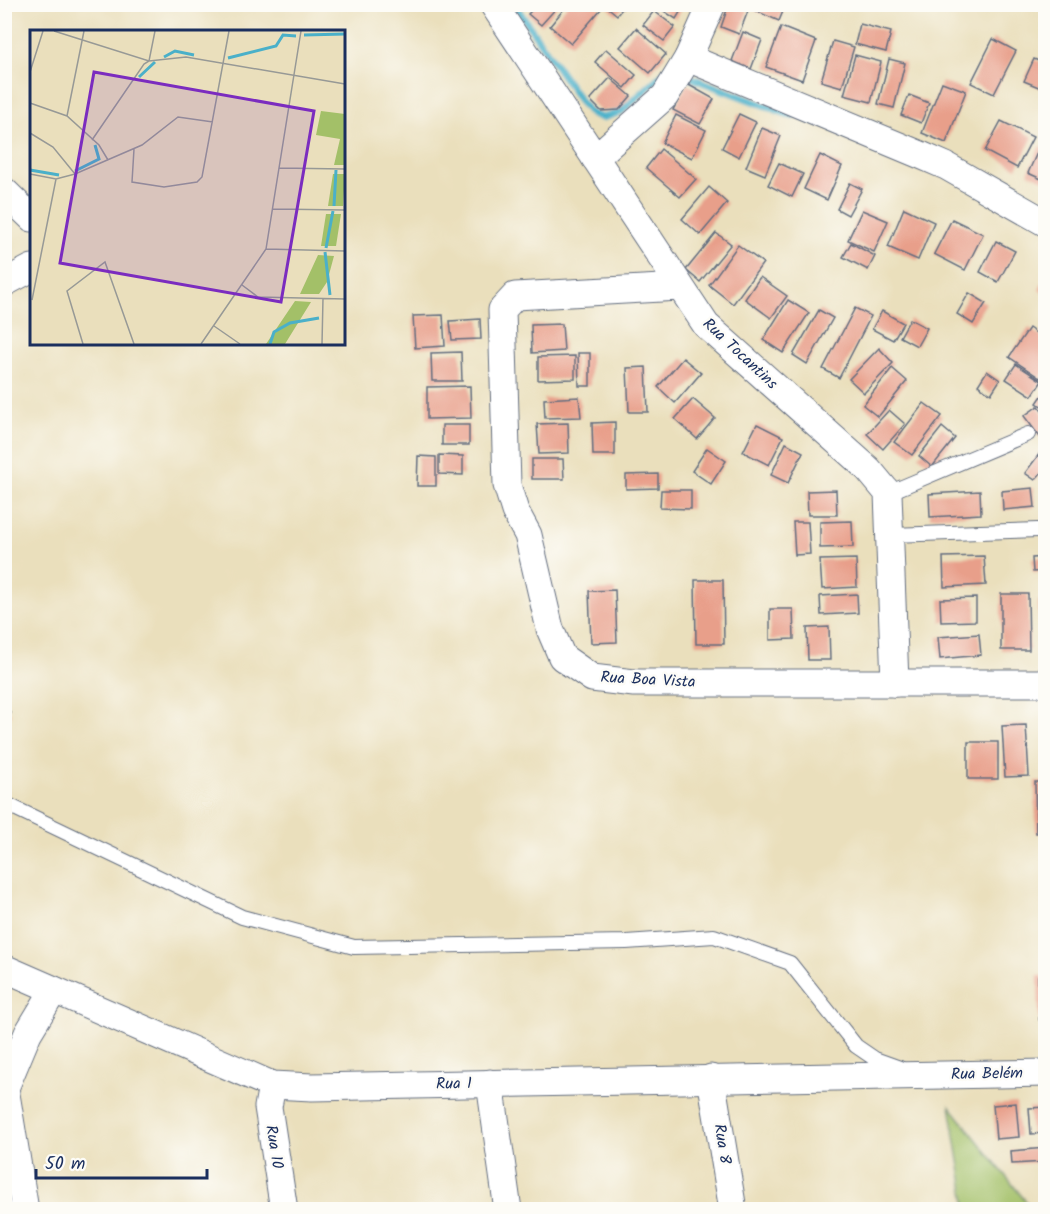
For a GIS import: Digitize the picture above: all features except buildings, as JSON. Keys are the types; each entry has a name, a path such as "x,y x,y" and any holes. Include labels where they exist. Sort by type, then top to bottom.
{"street":[{"name":"Rua Tocantins","path":"493,4 706,325 868,469 888,493"},
{"path":"595,158 665,96 688,58 712,4"},
{"path":"688,58 946,166 1046,223"},
{"path":"4,191 30,216"},
{"path":"4,283 30,269"},
{"name":"Rua Boa Vista","path":"680,287 515,296 502,310 507,485 515,511 528,535 550,629 562,657 592,678 634,683 1046,683"},
{"path":"888,493 895,683"},
{"name":"Rua 1","path":"4,968 272,1085 312,1087 929,1075"},
{"path":"25,1209 5,1088 28,1033 54,990"},
{"name":"Rua Belém","path":"929,1075 1046,1073"},
{"name":"Rua 8","path":"711,1078 732,1209"},
{"path":"490,1083 508,1209"},
{"name":"Rua 10","path":"272,1085 268,1107 284,1209"}],"lane":[{"path":"888,493 1028,434"},
{"path":"891,535 1038,530"},
{"path":"4,803 242,916 354,947 626,942 714,936 790,963 856,1046 875,1059 898,1068 929,1075"}],"green space":[{"path":"950,1106 1032,1209 967,1209"}],"waterway":[{"path":"514,4 583,105 590,113 602,118 621,112 669,68"},
{"path":"684,75 792,116"}]}
